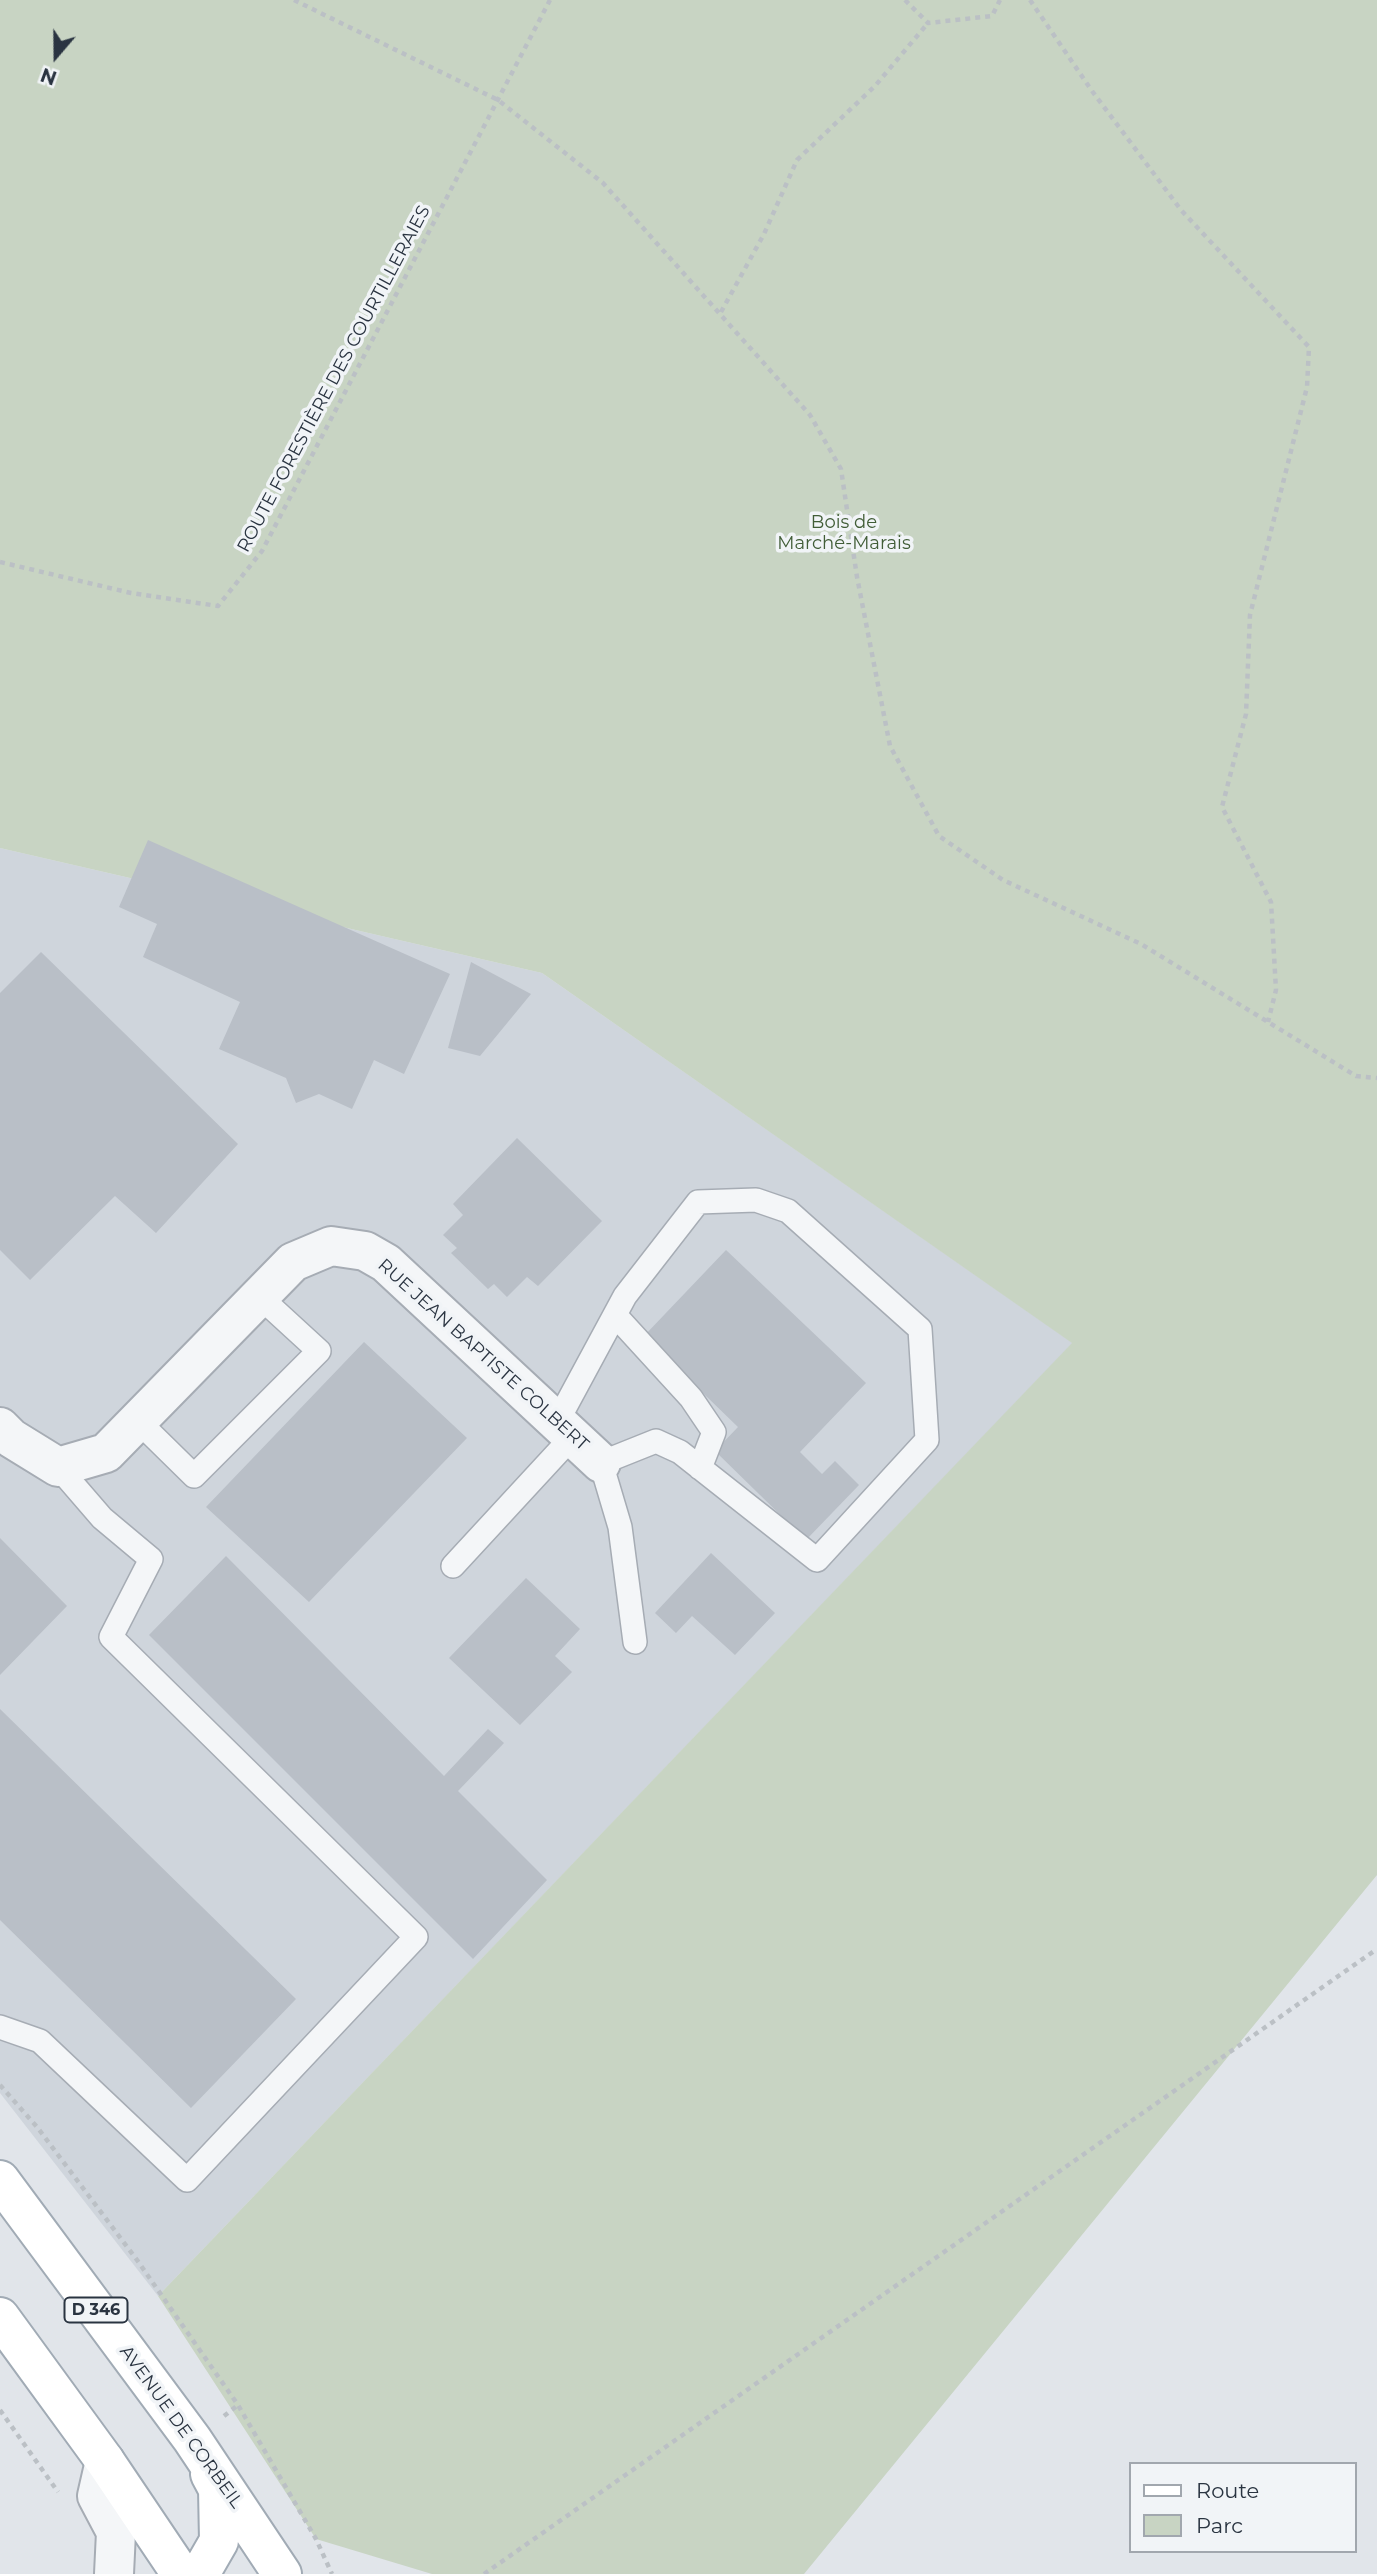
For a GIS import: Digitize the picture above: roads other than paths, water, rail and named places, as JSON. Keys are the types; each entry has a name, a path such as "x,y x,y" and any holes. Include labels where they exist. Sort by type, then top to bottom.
{"main road":[{"name":"AVENUE DE CORBEIL","path":"0,2180 192,2439 282,2574"},
{"path":"0,2317 105,2461 181,2574"},
{"path":"192,2439 218,2489 219,2541 200,2574"}],"street":[{"name":"RUE JEAN BAPTISTE COLBERT","path":"58,1467 106,1454 293,1262 331,1246 365,1251 386,1263 601,1463"},
{"path":"0,1427 11,1438 58,1467"},
{"path":"105,2461 97,2496 116,2532 114,2574"}],"lane":[{"path":"453,1566 565,1429 625,1296 698,1202 756,1200 788,1211 920,1329 927,1440 817,1560 680,1452 656,1441 601,1463 621,1527 635,1642"},
{"path":"138,1421 194,1476 318,1351 259,1296"},
{"path":"616,1316 691,1398 714,1432 700,1468"},
{"path":"0,2027 40,2041 187,2180 416,1937 111,1637 151,1559 102,1518 58,1467"}],"park label":[{"name":"Bois de Marché-Marais","path":"844,533"}]}
